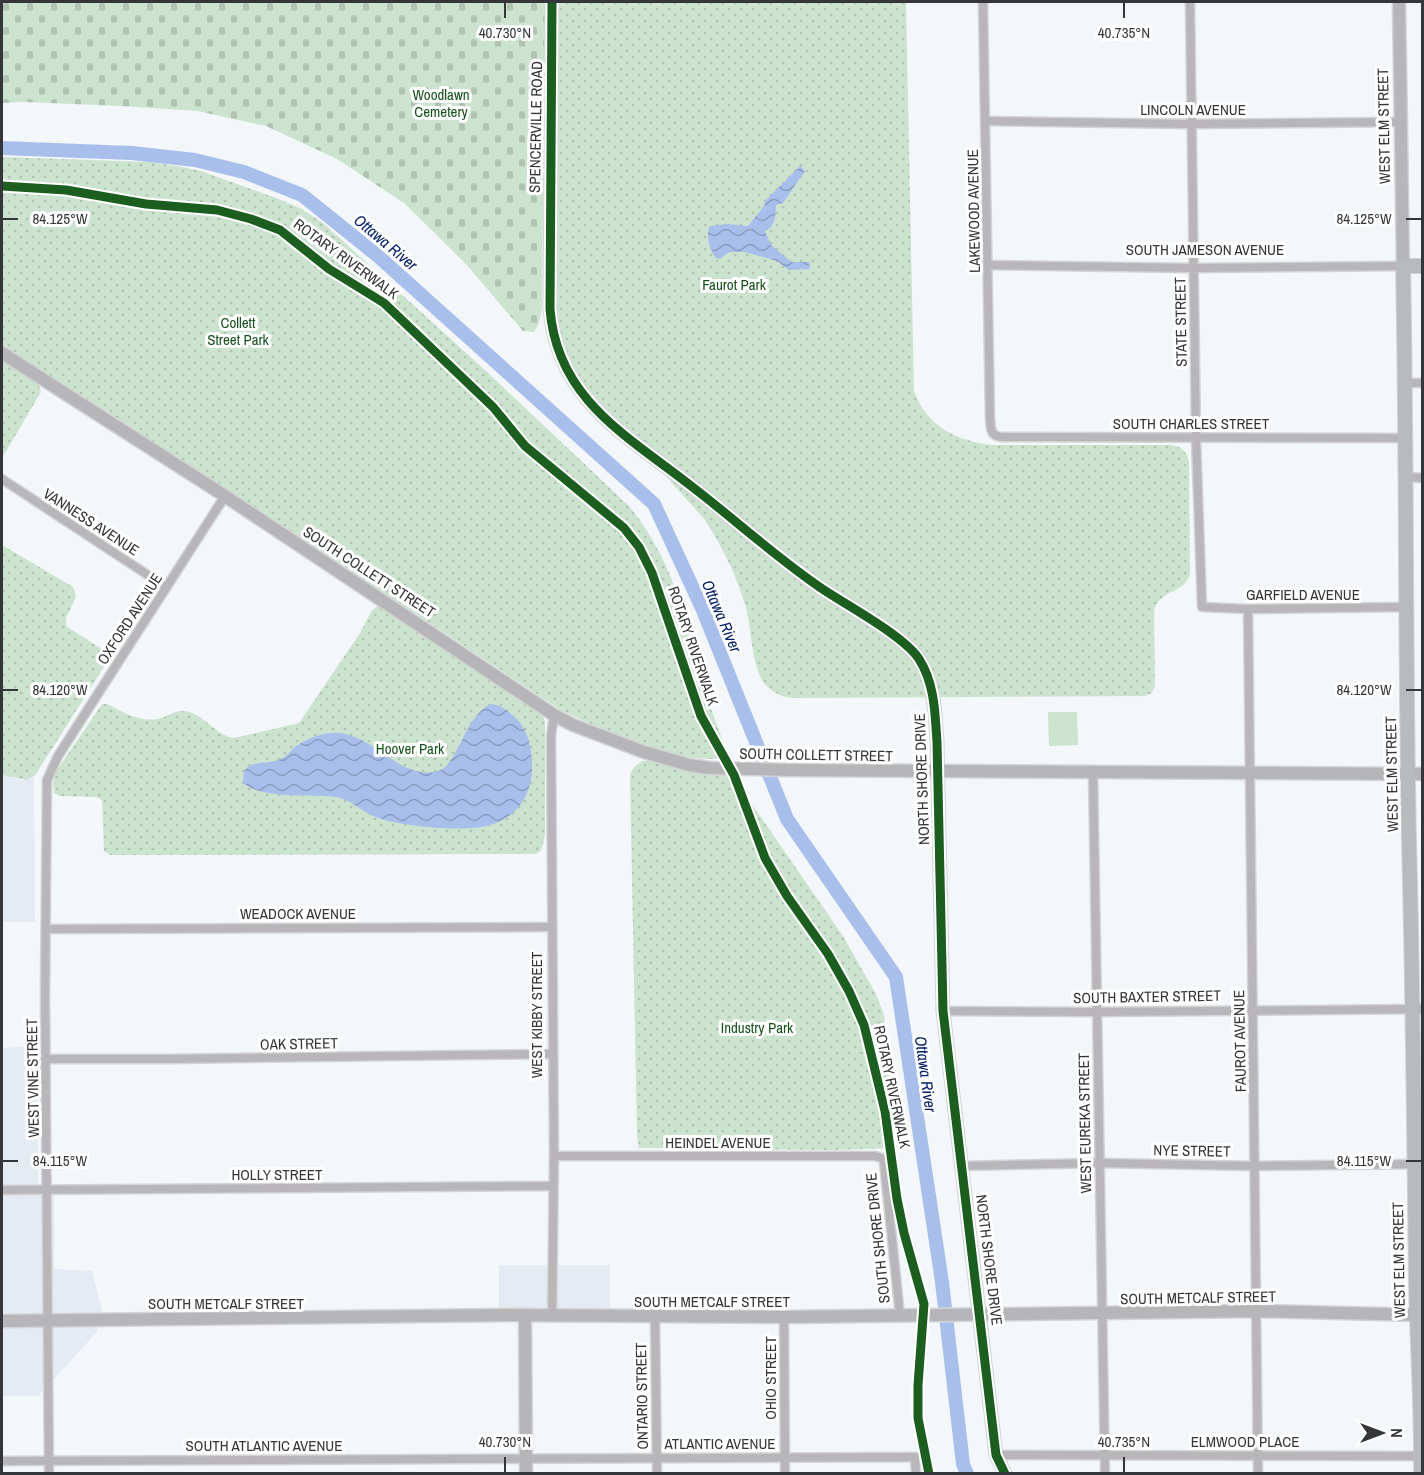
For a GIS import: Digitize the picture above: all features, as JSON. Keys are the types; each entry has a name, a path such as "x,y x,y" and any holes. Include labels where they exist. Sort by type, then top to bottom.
{"main road":[{"name":"SOUTH JAMESON AVENUE","path":"1403,266 1422,266"},
{"name":"WEST ELM STREET","path":"1403,266 1407,477 1408,774 1418,1009 1420,1473"}],"street":[{"name":"SPENCERVILLE ROAD","path":"549,253 552,2"},
{"name":"LAKEWOOD AVENUE","path":"983,2 990,419"},
{"name":"STATE STREET","path":"1190,2 1196,439 1202,607"},
{"name":"WEST ELM STREET","path":"1399,2 1403,266"},
{"name":"LINCOLN AVENUE","path":"985,121 1190,124 1401,122"},
{"name":"NORTH SHORE DRIVE","path":"549,253 550,309 554,339 566,369 578,389 612,426 694,488 770,552 912,651 926,671 932,693 937,735 943,1011 996,1455 1005,1473"},
{"name":"SOUTH JAMESON AVENUE","path":"988,265 1194,268 1403,266"},
{"name":"SOUTH COLLETT STREET","path":"2,353 225,496 554,715 573,725 644,752 686,764 720,768 790,770 1250,771 1422,774"},
{"path":"1405,383 1422,383"},
{"name":"SOUTH CHARLES STREET","path":"990,419 991,432 998,437 1406,438"},
{"path":"1407,477 1422,478"},
{"name":"VANNESS AVENUE","path":"2,479 166,587"},
{"name":"OXFORD AVENUE","path":"58,756 225,496"},
{"name":"GARFIELD AVENUE","path":"1202,607 1248,609 1406,607"},
{"name":"FAUROT AVENUE","path":"1248,609 1258,1473"},
{"name":"WEST KIBBY STREET","path":"552,1316 554,1156 551,736 554,715"},
{"name":"WEST VINE STREET","path":"49,1473 46,1191 47,780 58,756"},
{"name":"WEST EUREKA STREET","path":"1093,772 1105,1473"},
{"name":"WEADOCK AVENUE","path":"46,929 551,927"},
{"name":"SOUTH BAXTER STREET","path":"943,1011 1418,1009"},
{"name":"OAK STREET","path":"46,1059 552,1054"},
{"name":"HEINDEL AVENUE","path":"554,1156 875,1156 882,1158"},
{"name":"SOUTH SHORE DRIVE","path":"882,1158 900,1316"},
{"name":"NYE STREET","path":"961,1166 1100,1163 1255,1166 1418,1164"},
{"name":"HOLLY STREET","path":"2,1190 553,1186"},
{"name":"SOUTH METCALF STREET","path":"2,1321 525,1316 965,1316 1256,1311 1420,1316"},
{"path":"525,1316 526,1473"},
{"name":"ONTARIO STREET","path":"655,1317 657,1473"},
{"name":"OHIO STREET","path":"784,1317 785,1473"},
{"name":"ELMWOOD PLACE","path":"996,1455 1421,1456"},
{"name":"ATLANTIC AVENUE","path":"526,1459 915,1457 916,1473"},
{"name":"SOUTH ATLANTIC AVENUE","path":"2,1461 526,1459"}],"shaded area":[{"path":"2,775 24,780 34,776 35,922 2,922"},
{"path":"38,1046 38,1185 54,1185 54,1269 92,1271 102,1312 97,1332 38,1396 2,1396 2,1048"},
{"path":"499,1265 610,1265 610,1310 499,1310"}],"green space":[{"name":"Woodlawn Cemetery","path":"2,2 545,2 542,303 541,316 534,332 523,331 466,264 404,203 337,159 266,126 197,111 25,102 2,103"},
{"name":"Faurot Park","path":"558,2 906,2 914,391 926,414 944,430 979,443 992,445 1172,445 1181,448 1186,453 1189,462 1190,573 1184,585 1162,598 1154,610 1155,685 1152,693 1145,696 793,698 777,694 765,684 754,658 748,617 742,596 729,562 712,531 705,520 579,379 565,350 559,329 556,296"},
{"name":"Collett Street Park","path":"2,157 150,162 177,166 201,171 276,198 300,208 323,223 486,371 630,507 646,529 671,577 722,738 725,757 708,759 665,752 619,736 561,710 242,499 2,345"},
{"path":"2,360 38,383 41,392 2,458"},
{"path":"2,545 73,587 76,597 66,618 66,626 103,650 107,657 105,665 36,774 27,780 2,775"},
{"name":"Hoover Park","path":"380,605 542,713 545,722 545,835 541,851 535,854 110,855 104,851 102,800 96,797 59,796 54,793 55,773 102,704 107,704 131,716 150,720 180,711 189,712 234,738 299,723 360,633 372,610"},
{"path":"1048,712 1077,712 1078,745 1049,746"},
{"name":"Industry Park","path":"648,760 737,778 747,797 843,936 876,994 883,1012 900,1127 900,1145 897,1148 832,1150 639,1148 630,776 636,765"}],"water":[{"path":"800,166 805,171 783,203 776,205 773,224 765,231 771,245 793,262 809,262 810,269 789,270 777,261 745,252 729,252 720,259 716,258 709,242 710,226 728,224 748,226 766,200"},
{"path":"490,704 505,709 527,734 532,775 529,788 518,808 499,822 487,826 450,828 395,822 373,816 341,798 273,794 250,788 243,782 244,771 248,767 281,759 310,738 337,733 353,736 408,768 423,772 438,771 451,760 467,730 481,711"}],"waterway":[{"name":"Ottawa River","path":"2,148 132,153 195,160 244,172 302,195 378,256 654,504 702,608 787,819 896,977 942,1282 963,1464 967,1474"}],"cycle path":[{"path":"552,2 550,309 556,341 567,369 582,393 623,434 807,578 901,641 919,659 928,679 933,699 937,742 943,1011 996,1455 1005,1474"},
{"name":"ROTARY RIVERWALK","path":"2,186 66,190 146,204 217,210 280,230 329,269 384,303 493,407 525,446 624,528 639,547 652,573 701,716 734,775 765,858 787,896 828,954 849,991 864,1025 885,1111 904,1233 924,1304 918,1418 929,1474"}]}
